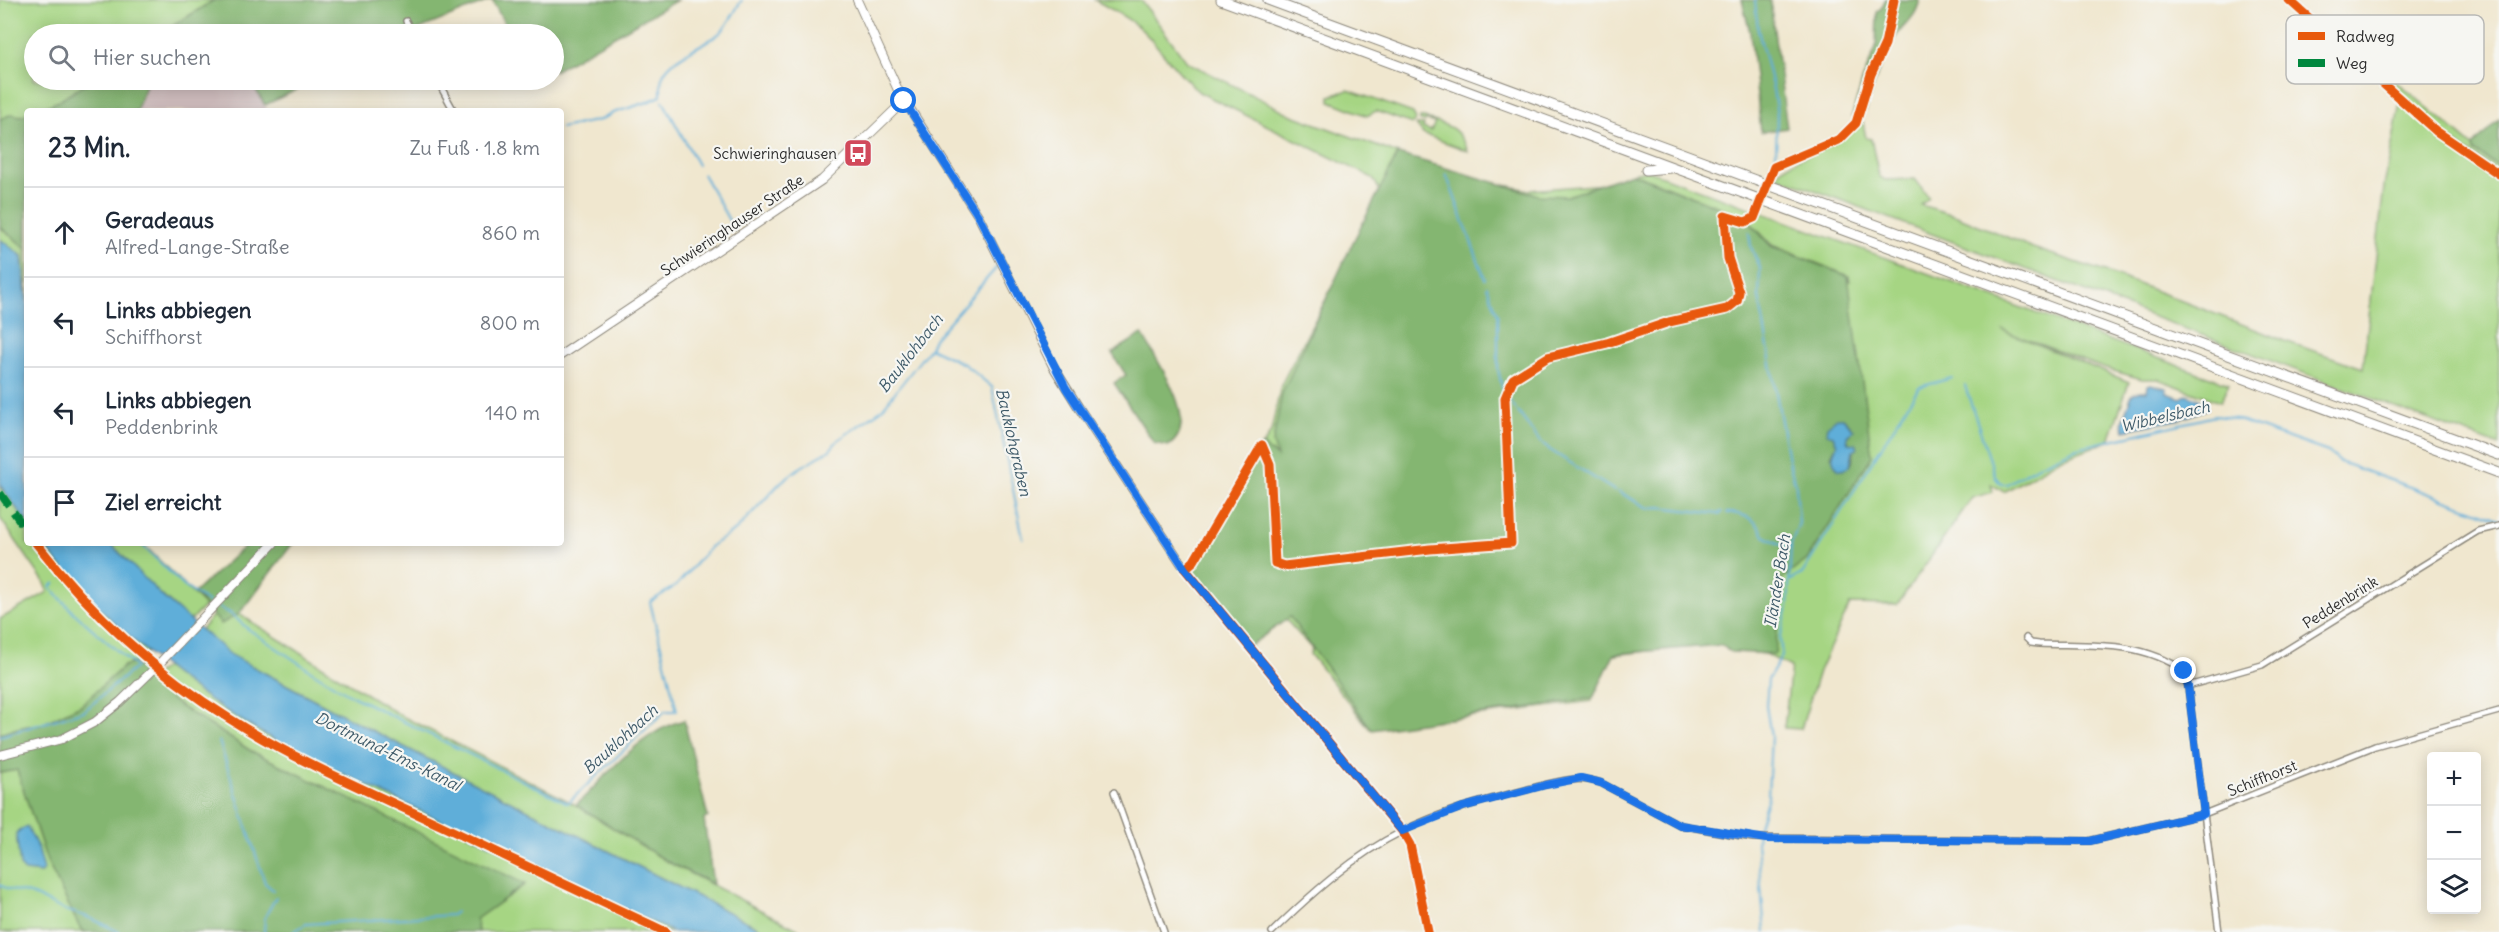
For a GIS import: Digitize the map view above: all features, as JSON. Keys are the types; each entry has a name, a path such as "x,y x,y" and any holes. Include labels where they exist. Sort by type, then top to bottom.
{"highway":[{"path":"1221,0 2499,472"},
{"path":"1268,0 2499,455"},
{"path":"1646,170 1676,168"}],"street":[{"path":"857,0 904,101 979,217 1066,388 1185,569 1402,831 1410,844 1428,932"},
{"path":"442,90 452,108"},
{"name":"Schwieringhauser Straße","path":"564,353 822,180 904,101"},
{"name":"Peddenbrink","path":"2188,686 2262,665 2478,531 2499,526"},
{"path":"0,755 62,739 95,722 120,702 155,668 271,546"},
{"path":"2026,638 2031,643 2039,644 2137,649 2176,665 2184,671 2188,686 2219,932"},
{"name":"Schiffhorst","path":"1272,932 1340,872 1377,845 1402,831 1431,818 1473,804 1581,778 1601,783 1680,825 1753,838 2090,841 2204,814 2374,746 2499,711"},
{"path":"1114,792 1164,932"}],"shaded area":[{"path":"144,90 256,90 266,108 137,108"}],"green space":[{"path":"0,0 214,0 176,24 24,24 24,90 76,90 44,108 24,108 24,115 0,120"},
{"path":"214,0 491,0 432,24 176,24"},
{"path":"492,0 677,0 564,65 564,24 505,24"},
{"path":"1095,0 1141,0 1187,62 1292,115 1398,154 1380,191 1373,178 1199,92 1140,28"},
{"path":"1742,0 1770,0 1787,128 1761,132 1750,32"},
{"path":"1885,0 1920,0 1913,16 1897,35 1887,52 1866,110 1862,109 1852,116 1863,79 1876,48 1877,12"},
{"path":"2385,84 2400,84 2473,146 2474,151 2499,167 2499,172 2435,129"},
{"path":"76,90 144,90 137,108 42,108"},
{"path":"256,90 296,90 265,105"},
{"path":"1348,90 1413,113 1416,120 1412,124 1376,111 1367,116 1330,101 1330,96"},
{"path":"2400,103 2436,133 2499,175 2499,446 1774,175 1796,160 1843,137 1862,118 1866,138 1871,139 1879,176 1885,180 1915,179 1929,198 1921,205 1957,216 2033,248 2117,276 2288,342 2363,368 2384,187"},
{"path":"12,114 24,115 24,247 0,227 0,119"},
{"path":"1420,118 1446,125 1456,131 1468,151 1423,134 1416,125 1424,125 1423,128 1431,131 1435,123 1420,121"},
{"path":"2499,119 2499,167 2474,151 2473,146"},
{"path":"1398,154 1538,195 1567,196 1632,173 1746,218 1771,246 1848,276 1872,456 1807,560 1782,579 1775,654 1731,652 1721,645 1614,654 1593,698 1372,730 1290,617 1248,647 1185,569 1194,561 1262,445 1277,457 1273,442 1282,393 1353,242","holes":["1843,418 1850,425 1851,434 1847,436 1848,444 1855,444 1852,462 1831,456 1837,444 1833,436"]},
{"path":"1433,170 1529,190 1619,183 1760,252 1850,281 1849,276 1772,245 1746,218 1633,173 1646,170 2229,384 2220,402 2158,379 2142,379 2103,368 2002,330 2129,382 2109,441 2060,459 2004,492 1991,484 1993,492 1972,498 1897,605 1850,604 1819,671 1801,729 1784,728 1791,667 1765,654 1727,650 1726,641 1615,655 1597,653 1592,701 1370,729 1310,654 1312,649 1288,622 1276,613 1192,568 1271,432 1281,385 1350,253"},
{"path":"0,227 24,247 24,275 22,256 0,239"},
{"path":"1142,334 1166,375 1179,408 1181,423 1178,436 1168,446 1154,443 1114,383 1126,375 1112,353"},
{"path":"0,485 24,519 24,546 44,546 77,585 147,652 134,663 124,666 81,705 40,725 21,727 0,734 0,619 48,592 45,583 0,518"},
{"path":"113,546 145,546 205,606 190,621"},
{"path":"245,546 291,546 239,614 221,624 194,593"},
{"path":"239,614 400,715 576,805 668,862 803,932 767,932 371,730 231,655 201,630 213,615 222,623"},
{"path":"134,663 175,703 251,751 525,884 476,919 478,932 85,932 79,926 47,861 17,770 0,773 0,734 21,727 40,725 81,705 124,666"},
{"path":"166,667 223,709 283,745 673,932 478,932 476,919 524,885 251,751 175,703 150,678"},
{"path":"684,720 708,817 704,819 713,884 668,862 576,805 639,744 668,726"},
{"path":"17,770 47,861 79,926 85,932 0,932 0,773"}],"water":[{"path":"0,239 22,256 24,275 24,519 0,485"},
{"path":"2148,385 2166,388 2167,393 2181,398 2187,394 2207,403 2207,409 2182,419 2125,430 2122,422 2132,394 2147,391"},
{"path":"1837,418 1843,418 1854,430 1847,436 1848,443 1855,444 1857,448 1853,451 1850,465 1843,470 1838,469 1833,462 1837,444 1833,436 1827,433 1827,426"},
{"name":"Dortmund-Ems-Kanal","path":"44,546 113,546 164,598 231,655 371,730 767,932 673,932 283,745 183,681 123,630 67,574"},
{"path":"27,826 38,848 44,870 41,873 25,871 20,866 16,833"}],"waterway":[{"path":"661,84 663,75 676,60 721,32 742,0"},
{"name":"Iländer Bach","path":"1755,0 1758,30 1777,114 1776,160"},
{"path":"564,127 600,120 613,113 645,103 661,96 661,86"},
{"path":"663,101 698,165"},
{"path":"703,174 735,231"},
{"path":"1446,174 1485,279"},
{"name":"Wibbelsbach","path":"1749,233 1751,247 1760,268 1759,297 1788,460 1796,486 1799,523 1791,544 1788,606 1780,639 1782,656 1768,680 1766,706 1771,736 1768,797 1758,829 1757,843 1765,932"},
{"name":"Bauklohbach","path":"218,607 311,671 352,696 568,803 665,711 677,711 650,602 677,585 711,546 737,529 781,482 830,450 838,440 881,410 930,348 934,339 998,266"},
{"path":"1487,286 1498,315 1498,369 1503,392"},
{"name":"Bauklohgraben","path":"930,348 964,364 992,387 1023,538"},
{"name":"Wibbelsbach","path":"1789,581 1802,574 1919,387 1952,378"},
{"name":"Wibbelsbach","path":"1965,386 1996,478 2001,484 2007,484 2039,465 2077,448 2215,416 2232,418 2328,452 2340,462 2499,519"},
{"path":"1509,400 1516,409"},
{"path":"1518,412 1538,439 1550,450 1615,491"},
{"path":"1619,492 1648,508 1660,507 1718,514 1722,512"},
{"path":"1727,513 1750,518 1764,536 1791,547"},
{"name":"Bauklohbach","path":"143,546 185,587 209,603"},
{"path":"0,736 84,711 136,667 73,612 50,587 55,583"},
{"path":"219,741 265,883 273,890"},
{"path":"0,885 30,894 119,932"},
{"path":"264,932 265,917 276,897"},
{"path":"293,932 306,924 452,915 456,912"}],"marked path":[{"path":"0,493 24,527"}],"cycle path":[{"path":"1262,445 1270,464 1275,563 1284,566 1430,549 1511,543 1505,398 1513,379 1548,357 1607,343 1669,322 1727,309 1737,301 1739,292 1728,258 1725,216 1745,222 1754,218 1774,167 1840,139 1856,123 1871,74 1885,44 1894,0"},
{"path":"2289,0 2306,15"},
{"path":"2383,84 2436,131 2499,174"},
{"path":"1262,445 1194,561 1185,569 1402,831 1410,845 1428,932"},
{"path":"39,546 79,593 126,640 176,682 230,719 281,749 334,775 666,932"}],"place":[{"name":"Schwieringhausen","path":"858,153"}],"route":[{"path":"904,101 979,217 1066,388 1185,569 1402,831 1463,807 1581,778 1601,783 1680,825 1753,838 2090,841 2204,814 2188,686 2184,671"}]}
